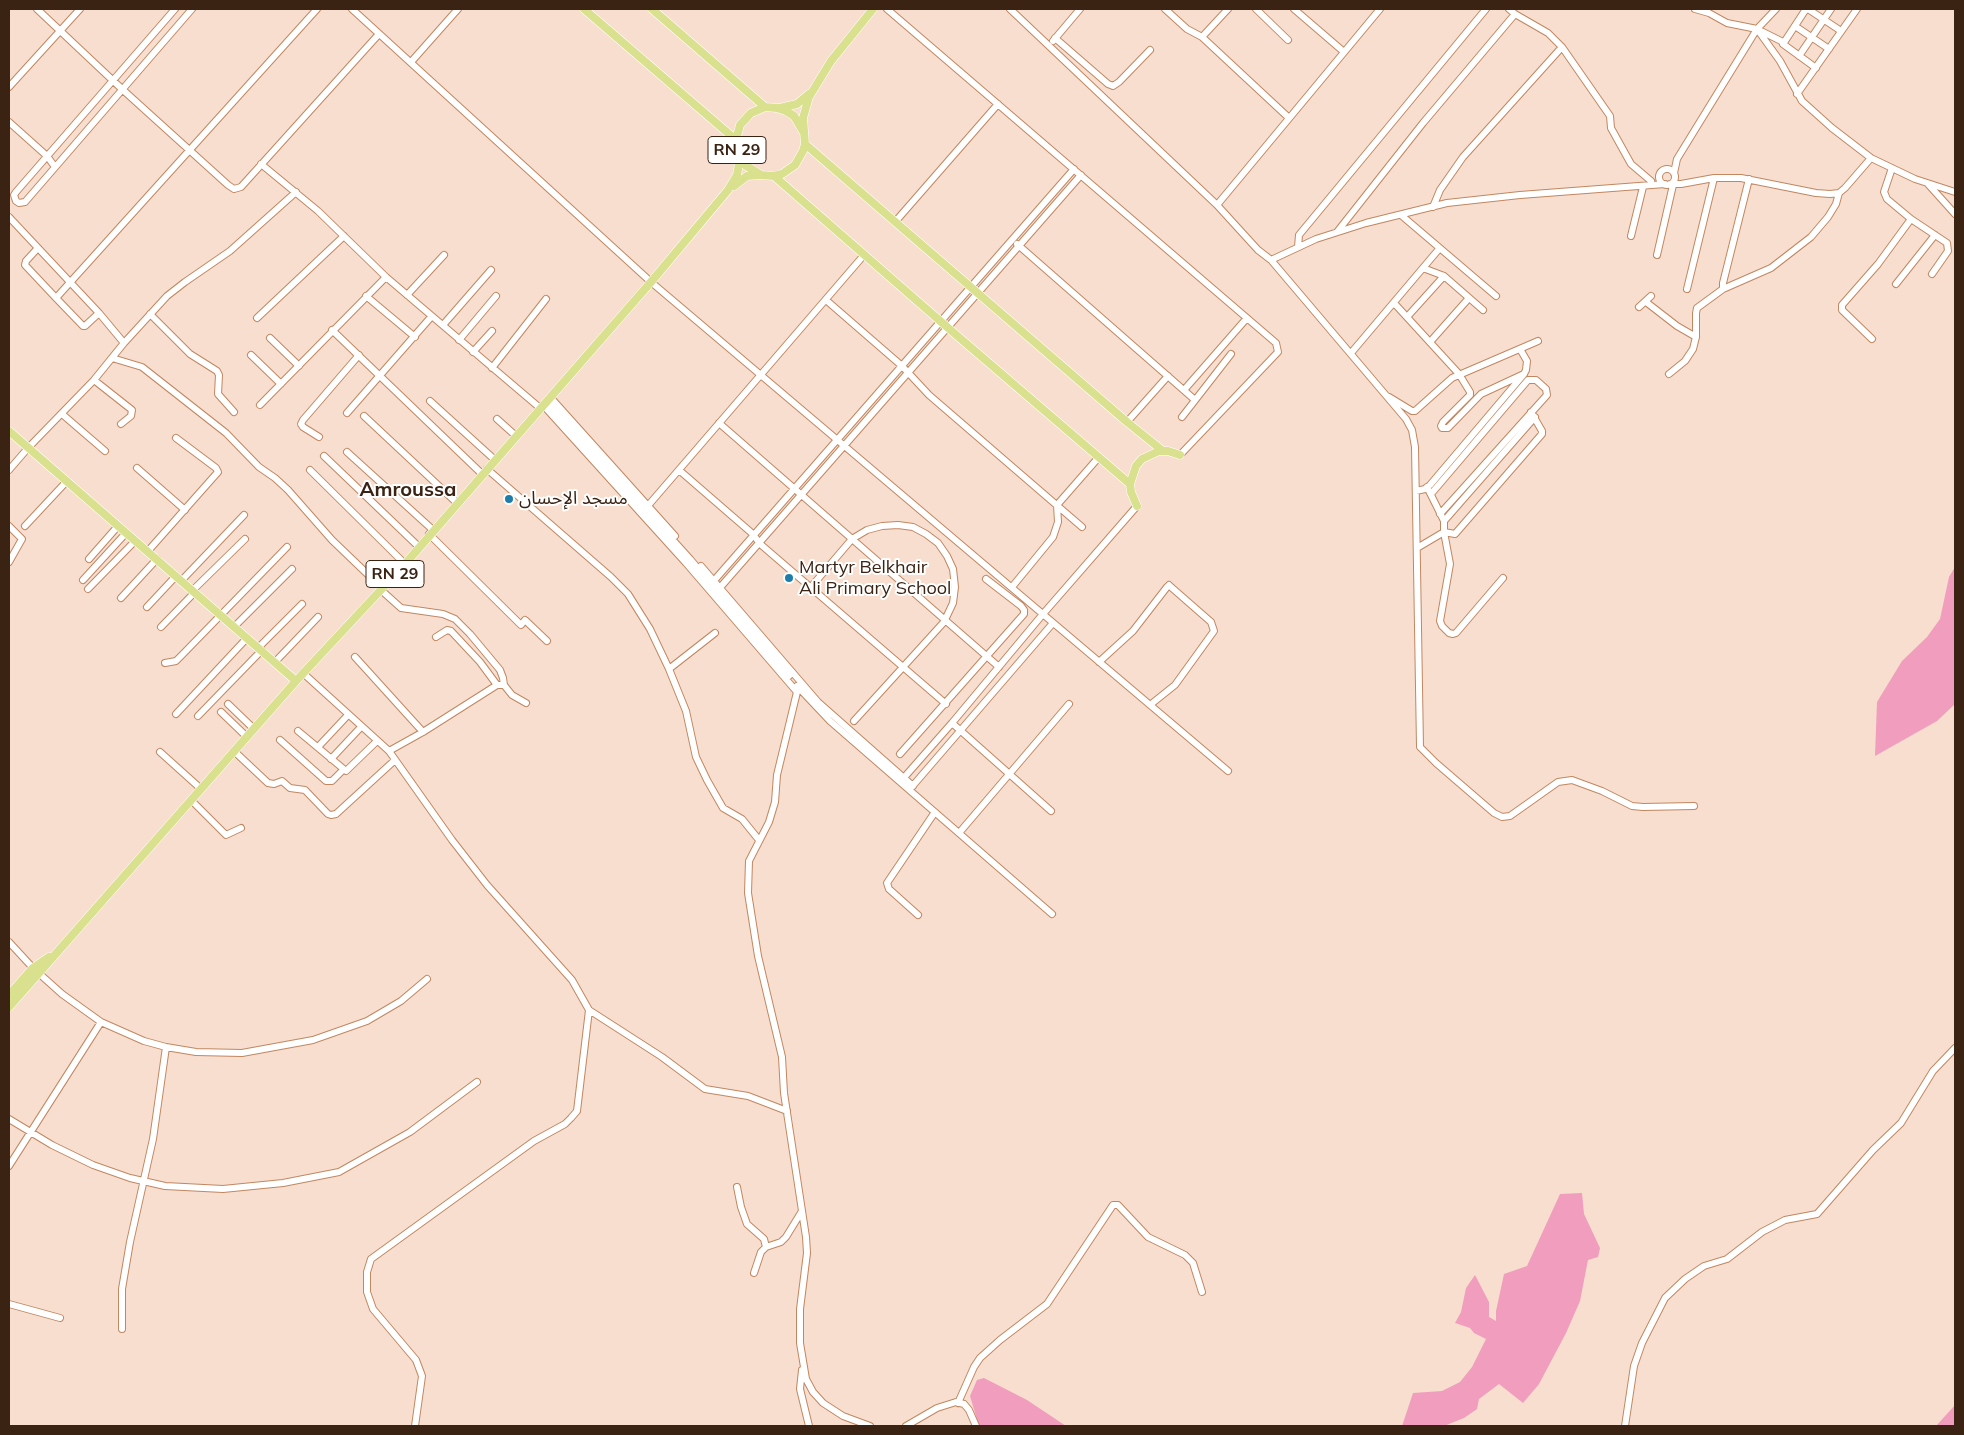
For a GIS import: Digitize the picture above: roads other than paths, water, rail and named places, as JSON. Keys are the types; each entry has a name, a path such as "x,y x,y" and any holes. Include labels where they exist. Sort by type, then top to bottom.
{"main road":[{"path":"584,9 736,140"},
{"path":"652,9 766,108"},
{"name":"RN 29","path":"728,190 747,176 774,176 789,170 795,165 803,151 804,111 812,91 831,61 873,9"},
{"name":"RN 29","path":"9,995 55,953 296,681 405,564 651,282 728,190 737,175 740,158 736,140 740,125 745,118 758,110 797,104 812,91"},
{"path":"777,108 794,116 804,133"},
{"path":"804,144 1127,422 1163,451 1180,455"},
{"name":"RN 29","path":"740,158 745,165 761,175"},
{"path":"774,176 1130,484"},
{"path":"9,431 296,681"},
{"path":"1137,506 1130,484 1136,466 1150,454 1163,451"},
{"name":"RN 29","path":"9,1007 36,971"}],"street":[{"path":"37,9 122,90 228,185 234,188 241,187 379,34"},
{"path":"9,87 80,9"},
{"path":"174,9 16,192 14,195 16,201 19,203 25,202 192,9"},
{"path":"56,298 317,9"},
{"path":"352,9 651,282 1228,771"},
{"path":"411,62 458,9"},
{"path":"887,9 1276,343 1278,352 1180,455"},
{"path":"1010,9 1217,205 1258,250 1271,260 1406,419 1412,430 1415,447 1420,747 1494,813 1502,817 1510,816 1558,782 1572,780 1602,791 1632,806 1643,808 1694,806"},
{"path":"1049,46 1080,9"},
{"path":"1165,9 1188,29 1202,37 1289,118"},
{"path":"1202,37 1228,9"},
{"path":"1256,9 1288,40"},
{"path":"1294,9 1344,52"},
{"path":"1217,205 1380,9"},
{"path":"1298,247 1299,235 1486,9"},
{"path":"1509,9 1548,33 1562,47 1610,116 1611,128 1631,164 1651,180"},
{"path":"1695,9 1709,13 1727,23 1758,29 1783,42 1784,46 1816,68"},
{"path":"1631,236 1640,187 1677,158 1758,29 1776,9"},
{"path":"1783,42 1807,9 1841,32"},
{"path":"1799,56 1831,9"},
{"path":"1797,94 1829,50 1854,10"},
{"path":"1337,233 1423,123 1515,14"},
{"path":"1795,26 1829,50"},
{"path":"1758,29 1780,61 1802,101 1832,128 1872,158 1928,183 1955,192"},
{"path":"1055,38 1108,84 1113,86 1150,50"},
{"path":"1433,207 1440,190 1463,157 1562,47"},
{"path":"895,222 998,104"},
{"path":"9,122 47,156 55,167"},
{"path":"1657,255 1669,184 1674,180 1677,158"},
{"path":"1669,374 1685,361 1693,349 1696,337 1696,313 1698,308 1723,289 1771,268 1811,237 1828,217 1836,204 1839,193 1872,158"},
{"path":"261,164 296,192 407,295 492,368 545,403 646,507 713,582 818,709 902,780 935,812 1052,914"},
{"path":"1892,168 1884,192 1887,198 1911,219 1947,243 1948,251 1932,274"},
{"path":"713,582 1074,169"},
{"path":"1665,169 1670,170 1682,180 1691,182"},
{"path":"1659,174 1659,180 1669,184"},
{"path":"718,589 1081,175"},
{"path":"1271,260 1298,247 1366,223 1447,203 1520,195 1640,187 1714,178 1749,178 1816,193 1839,193"},
{"path":"1687,289 1714,178"},
{"path":"1723,289 1722,283 1749,178"},
{"path":"1928,183 1955,214"},
{"path":"9,470 94,380 150,314 185,282 230,251 296,192"},
{"path":"1401,215 1496,296"},
{"path":"9,217 37,249 71,282 124,343"},
{"path":"1872,340 1842,310 1842,305 1878,264 1911,219"},
{"path":"1896,284 1935,235"},
{"path":"257,318 344,236"},
{"path":"1012,240 1195,400"},
{"path":"1350,354 1440,248"},
{"path":"37,249 26,261 25,265 82,326 85,326 99,313"},
{"path":"407,295 444,255"},
{"path":"646,507 864,255"},
{"path":"1423,268 1444,276 1483,310"},
{"path":"443,325 490,270"},
{"path":"260,405 386,276"},
{"path":"1407,317 1444,276"},
{"path":"366,296 415,337"},
{"path":"459,340 496,296"},
{"path":"1639,307 1651,296"},
{"path":"1430,342 1469,298"},
{"path":"492,368 546,299"},
{"path":"826,300 902,366 929,395 1082,527"},
{"path":"1646,302 1677,326 1696,337"},
{"path":"1394,303 1459,374 1470,395 1442,422 1441,426 1444,429 1478,396 1524,374"},
{"path":"150,314 190,354 217,372 219,376 218,394 234,412"},
{"path":"347,413 432,317"},
{"path":"1184,390 1247,318"},
{"path":"332,330 484,472 611,576 628,594 650,629 669,669 686,711 696,757 707,780 723,808 742,819 759,840"},
{"path":"473,352 492,331"},
{"path":"270,338 299,366"},
{"path":"1388,397 1415,410 1444,383 1459,374 1538,341"},
{"path":"1416,491 1428,487 1524,374 1527,362 1520,348"},
{"path":"1182,417 1231,354"},
{"path":"250,355 281,384"},
{"path":"319,437 301,424 359,355"},
{"path":"112,358 142,366 226,433 259,467 288,490 332,540 401,608 443,614 455,619 500,670 503,678 500,685 389,751"},
{"path":"1127,422 1168,376"},
{"path":"1431,494 1528,380 1533,379 1546,389 1547,395 1533,415 1444,521"},
{"path":"94,380 132,410 130,416 121,424"},
{"path":"430,401 495,460"},
{"path":"545,403 797,692 778,775 774,802 768,822 749,861 748,893 758,956 782,1057 787,1111 802,1211 807,1253 800,1309 800,1343 806,1379 812,1392 824,1403 844,1416 870,1426"},
{"path":"62,414 105,451"},
{"path":"1417,548 1444,532 1455,534 1542,434 1533,415"},
{"path":"1440,514 1533,415"},
{"path":"364,416 457,503"},
{"path":"497,419 516,436"},
{"path":"719,423 999,667"},
{"path":"148,551 218,472 216,468 176,438"},
{"path":"347,452 431,532 521,624 525,620 547,641"},
{"path":"324,456 418,548"},
{"path":"1012,587 1053,537 1058,522 1057,505 1098,456"},
{"path":"137,468 185,510"},
{"path":"310,470 405,564"},
{"path":"679,470 754,536 759,543 946,704"},
{"path":"25,526 67,481"},
{"path":"1428,487 1444,521 1444,532 1450,564 1440,621 1442,626 1450,633 1456,633 1504,578"},
{"path":"902,780 1137,506"},
{"path":"147,607 244,515"},
{"path":"811,587 852,539 867,530 882,526 898,525 913,527 926,534 938,543 953,569 955,587 953,603 945,620 854,721"},
{"path":"9,526 22,539 9,562"},
{"path":"89,559 118,526"},
{"path":"83,580 126,533"},
{"path":"161,627 245,539"},
{"path":"88,589 135,541"},
{"path":"165,663 176,661 182,656 287,547"},
{"path":"121,598 157,559"},
{"path":"234,628 292,570"},
{"path":"900,754 988,657 1024,614 1024,610 986,579"},
{"path":"1099,662 1133,631 1169,585 1211,622 1214,631 1175,685 1150,705"},
{"path":"198,716 302,604"},
{"path":"275,662 318,617"},
{"path":"911,788 1053,623"},
{"path":"436,637 447,630 451,630 500,685 526,703"},
{"path":"669,669 715,633"},
{"path":"176,714 247,638"},
{"path":"355,657 423,732"},
{"path":"303,674 389,751 452,840 487,885 572,980 590,1010 662,1057 705,1089 748,1096 787,1111"},
{"path":"228,704 254,729"},
{"path":"959,833 1069,704"},
{"path":"221,712 247,737"},
{"path":"318,747 348,715"},
{"path":"952,723 1051,811"},
{"path":"331,759 361,727"},
{"path":"298,731 343,770"},
{"path":"280,740 328,782 343,770 348,770 377,741"},
{"path":"234,751 268,783 274,784 282,781 290,788 305,790 331,815 336,814 395,760"},
{"path":"160,752 200,788"},
{"path":"191,800 226,835 241,828"},
{"path":"918,915 888,888 886,883 935,812"},
{"path":"9,942 36,971 72,1002 101,1022 144,1041 196,1052 242,1053 313,1040 367,1021 401,1001 427,980"},
{"path":"415,1426 422,1376 416,1360 373,1309 367,1292 367,1272 371,1258 534,1141 565,1124 571,1118 577,1111 590,1010"},
{"path":"9,1166 101,1022"},
{"path":"122,1330 122,1289 142,1181 153,1139 166,1047"},
{"path":"1625,1426 1634,1366 1642,1342 1665,1298 1685,1279 1704,1266 1727,1259 1762,1232 1785,1220 1817,1214 1874,1150 1901,1123 1933,1070 1955,1048"},
{"path":"9,1119 93,1165 142,1181 165,1186 223,1189 282,1183 339,1172 410,1132 477,1082"},
{"path":"737,1187 740,1208 747,1224 764,1239 766,1247"},
{"path":"958,1403 980,1358 1046,1304 1113,1205 1118,1206 1148,1237 1185,1255 1193,1263 1202,1292"},
{"path":"754,1273 761,1252 766,1247 781,1242 786,1237 802,1211"},
{"path":"9,1304 60,1318"},
{"path":"803,1361 800,1389 809,1426"},
{"path":"906,1426 937,1408 958,1403 964,1404 969,1410 976,1426"}],"place":[{"name":"مسجد الإحسان","path":"509,499"},
{"name":"Martyr Belkhair Ali Primary School","path":"789,578"}],"district":[{"name":"Amroussa","path":"408,490"}]}
